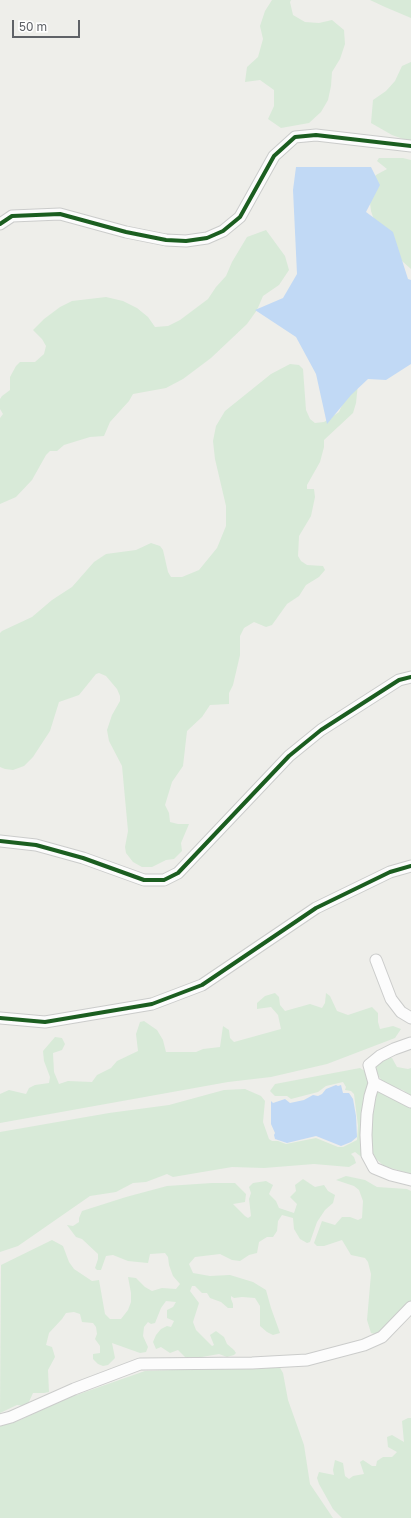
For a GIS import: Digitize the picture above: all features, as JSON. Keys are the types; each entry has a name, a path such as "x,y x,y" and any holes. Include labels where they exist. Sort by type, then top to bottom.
{"street":[{"path":"0,224 12,216 60,214 126,232 166,240 186,241 207,238 223,231 240,217 274,156 295,137 316,135 411,146"},
{"path":"0,841 36,845 70,854 144,880 164,880 178,873 289,756 321,730 399,680 411,677"},
{"path":"0,1018 45,1022 152,1004 202,985 316,908 390,872 411,866"},
{"path":"376,960 391,999 401,1012 411,1018"},
{"path":"411,1043 380,1056 369,1065 374,1083 367,1114 366,1135 367,1155 374,1168 391,1175 411,1180"},
{"path":"374,1083 411,1102"},
{"path":"0,1420 11,1417 74,1389 140,1364 252,1363 307,1360 364,1345 382,1337 411,1307"}],"green space":[{"path":"272,0 291,0 290,2 293,15 305,22 319,23 332,20 344,30 345,44 340,59 332,72 328,100 321,112 309,123 281,128 268,119 274,106 274,90 260,80 245,82 247,67 258,57 263,39 260,26 265,11"},
{"path":"370,0 411,0 411,18 385,7"},
{"path":"411,62 411,140 406,140 392,135 371,123 373,100 386,91 395,81 402,66"},
{"path":"379,158 403,158 411,160 411,269 402,261 374,220 371,211 369,195 373,178 387,169 377,161"},
{"path":"266,230 285,256 289,270 279,285 263,296 257,310 247,324 211,358 183,379 166,388 133,394 129,401 110,422 104,436 90,437 64,445 57,451 50,451 46,455 32,480 16,497 0,504 0,418 3,414 0,409 0,399 10,390 10,377 16,366 20,362 35,362 44,354 46,346 42,339 33,330 44,319 60,307 72,301 106,297 123,301 137,308 148,317 155,327 168,326 180,320 208,299 226,276 232,262 247,237"},
{"path":"290,364 299,365 303,369 306,410 310,419 315,423 324,422 339,412 350,387 358,384 356,403 353,413 324,440 324,447 320,462 307,485 307,489 314,489 315,497 311,516 299,536 298,556 301,561 307,565 323,566 325,570 319,577 306,585 299,596 287,604 272,625 266,627 254,622 244,628 240,636 240,655 233,685 229,693 229,704 210,705 202,717 187,731 183,766 172,782 165,805 169,813 170,822 189,824 181,843 182,851 174,859 166,860 152,867 142,867 133,862 126,853 125,847 128,831 122,766 109,741 107,730 112,715 120,701 120,696 117,689 106,676 99,673 96,674 79,695 59,702 50,731 33,757 24,766 13,770 0,767 0,633 32,617 52,600 72,587 94,562 106,554 136,550 151,543 160,546 163,550 168,572 171,577 182,577 199,570 217,548 226,526 226,506 215,459 213,441 216,426 225,411 271,374"},
{"path":"275,993 279,997 280,1005 285,1011 310,1004 322,1008 325,1003 326,993 330,996 337,1011 348,1015 372,1007 378,1013 380,1029 393,1026 401,1029 395,1038 327,1064 271,1077 228,1082 0,1123 0,1094 9,1090 26,1094 29,1088 35,1085 49,1083 50,1077 44,1061 43,1051 55,1037 62,1038 65,1044 62,1050 53,1053 54,1072 59,1084 68,1081 92,1082 97,1075 111,1068 117,1061 138,1051 136,1034 140,1022 144,1021 157,1030 163,1040 166,1052 196,1052 203,1049 220,1047 223,1026 229,1030 230,1038 234,1042 281,1029 278,1015 271,1007 257,1009 257,1003 265,996"},
{"path":"384,1057 392,1058 397,1067 408,1069 411,1068 411,1096 403,1090 385,1086 378,1075 376,1067 379,1061"},
{"path":"360,1068 365,1071 370,1079 364,1159 355,1152 351,1154 356,1163 349,1167 314,1164 264,1168 232,1167 173,1177 167,1174 146,1182 133,1183 116,1192 90,1196 18,1246 0,1252 0,1132 109,1113 169,1105 224,1090 245,1089 261,1096 265,1101 263,1122 269,1139 272,1141 278,1141 286,1144 316,1138 338,1147 343,1147 357,1140 358,1126 354,1094 351,1091 345,1090 346,1087 343,1082 326,1086 318,1092 291,1099 287,1096 275,1096 270,1091 275,1084"},
{"path":"376,1089 411,1107 411,1174 384,1166 374,1157 370,1140 370,1115"},
{"path":"346,1176 365,1180 377,1187 407,1189 411,1191 411,1306 393,1324 375,1334 371,1333 367,1320 371,1274 368,1262 365,1258 351,1255 342,1240 324,1246 317,1246 314,1243 322,1221 335,1225 342,1217 350,1217 358,1220 362,1218 363,1201 359,1190 354,1186 336,1180"},
{"path":"303,1179 315,1187 324,1185 328,1191 335,1195 333,1203 325,1210 317,1222 310,1242 307,1243 300,1239 294,1229 293,1218 282,1215 278,1221 277,1231 273,1237 267,1237 259,1242 257,1253 249,1255 240,1261 232,1260 220,1254 195,1257 189,1264 193,1273 210,1276 230,1275 253,1282 266,1290 280,1333 273,1335 260,1326 260,1306 255,1298 234,1298 231,1296 233,1308 228,1308 221,1302 210,1298 207,1293 202,1293 195,1286 192,1286 190,1291 199,1303 193,1322 196,1330 212,1346 214,1345 210,1335 216,1331 224,1337 227,1344 234,1350 236,1353 234,1355 227,1357 219,1354 186,1358 178,1350 170,1353 161,1347 156,1349 153,1342 156,1335 161,1329 167,1326 171,1327 174,1321 167,1318 167,1310 173,1307 176,1302 166,1301 161,1308 155,1323 151,1324 148,1322 144,1327 143,1336 148,1347 146,1352 140,1353 112,1343 115,1358 108,1365 103,1366 98,1364 93,1359 93,1354 100,1353 100,1346 95,1339 97,1334 96,1327 93,1323 82,1322 80,1314 74,1312 66,1313 49,1333 46,1345 52,1347 55,1357 48,1370 49,1392 33,1393 28,1404 25,1406 17,1405 0,1413 1,1265 52,1240 63,1246 69,1262 74,1269 92,1281 99,1280 105,1314 110,1319 121,1319 128,1310 131,1302 128,1277 136,1278 145,1287 152,1291 162,1288 176,1289 180,1284 173,1276 168,1257 165,1253 150,1254 148,1263 128,1261 113,1255 106,1256 101,1270 97,1270 95,1268 98,1254 82,1239 76,1237 67,1225 73,1226 79,1222 82,1211 167,1186 235,1183 246,1194 245,1202 233,1204 248,1218 251,1216 249,1199 251,1193 249,1187 253,1183 266,1181 273,1185 269,1194 276,1201 279,1208 294,1213 297,1204 290,1197 296,1191 295,1185"},
{"path":"279,1366 283,1373 288,1400 304,1445 310,1484 333,1518 0,1518 0,1426 18,1421 65,1399 145,1371"},
{"path":"411,1418 411,1518 342,1518 333,1509 319,1484 317,1478 319,1472 334,1475 333,1470 335,1460 343,1463 345,1476 349,1479 353,1476 364,1474 360,1462 363,1460 372,1466 376,1466 377,1461 383,1457 392,1457 397,1452 388,1447 387,1437 392,1435 404,1442 402,1421"}],"water":[{"path":"296,167 371,167 380,185 366,212 393,232 408,279 411,280 411,364 386,380 368,379 351,395 327,424 316,374 296,337 255,310 283,298 297,274 293,190"},
{"path":"336,1085 341,1085 343,1093 349,1093 353,1099 356,1116 357,1137 351,1142 341,1146 316,1136 287,1143 275,1139 275,1133 271,1124 271,1101 273,1103 285,1099 290,1103 304,1100 313,1095 318,1096 326,1089"}],"cycle path":[{"path":"0,224 12,216 60,214 126,232 166,240 186,241 207,238 223,231 240,217 274,156 295,137 316,135 411,146"},
{"path":"0,841 36,845 83,858 144,880 164,880 178,873 289,756 321,730 399,680 411,677"},
{"path":"0,1018 45,1022 152,1004 202,985 316,908 390,872 411,866"}]}
